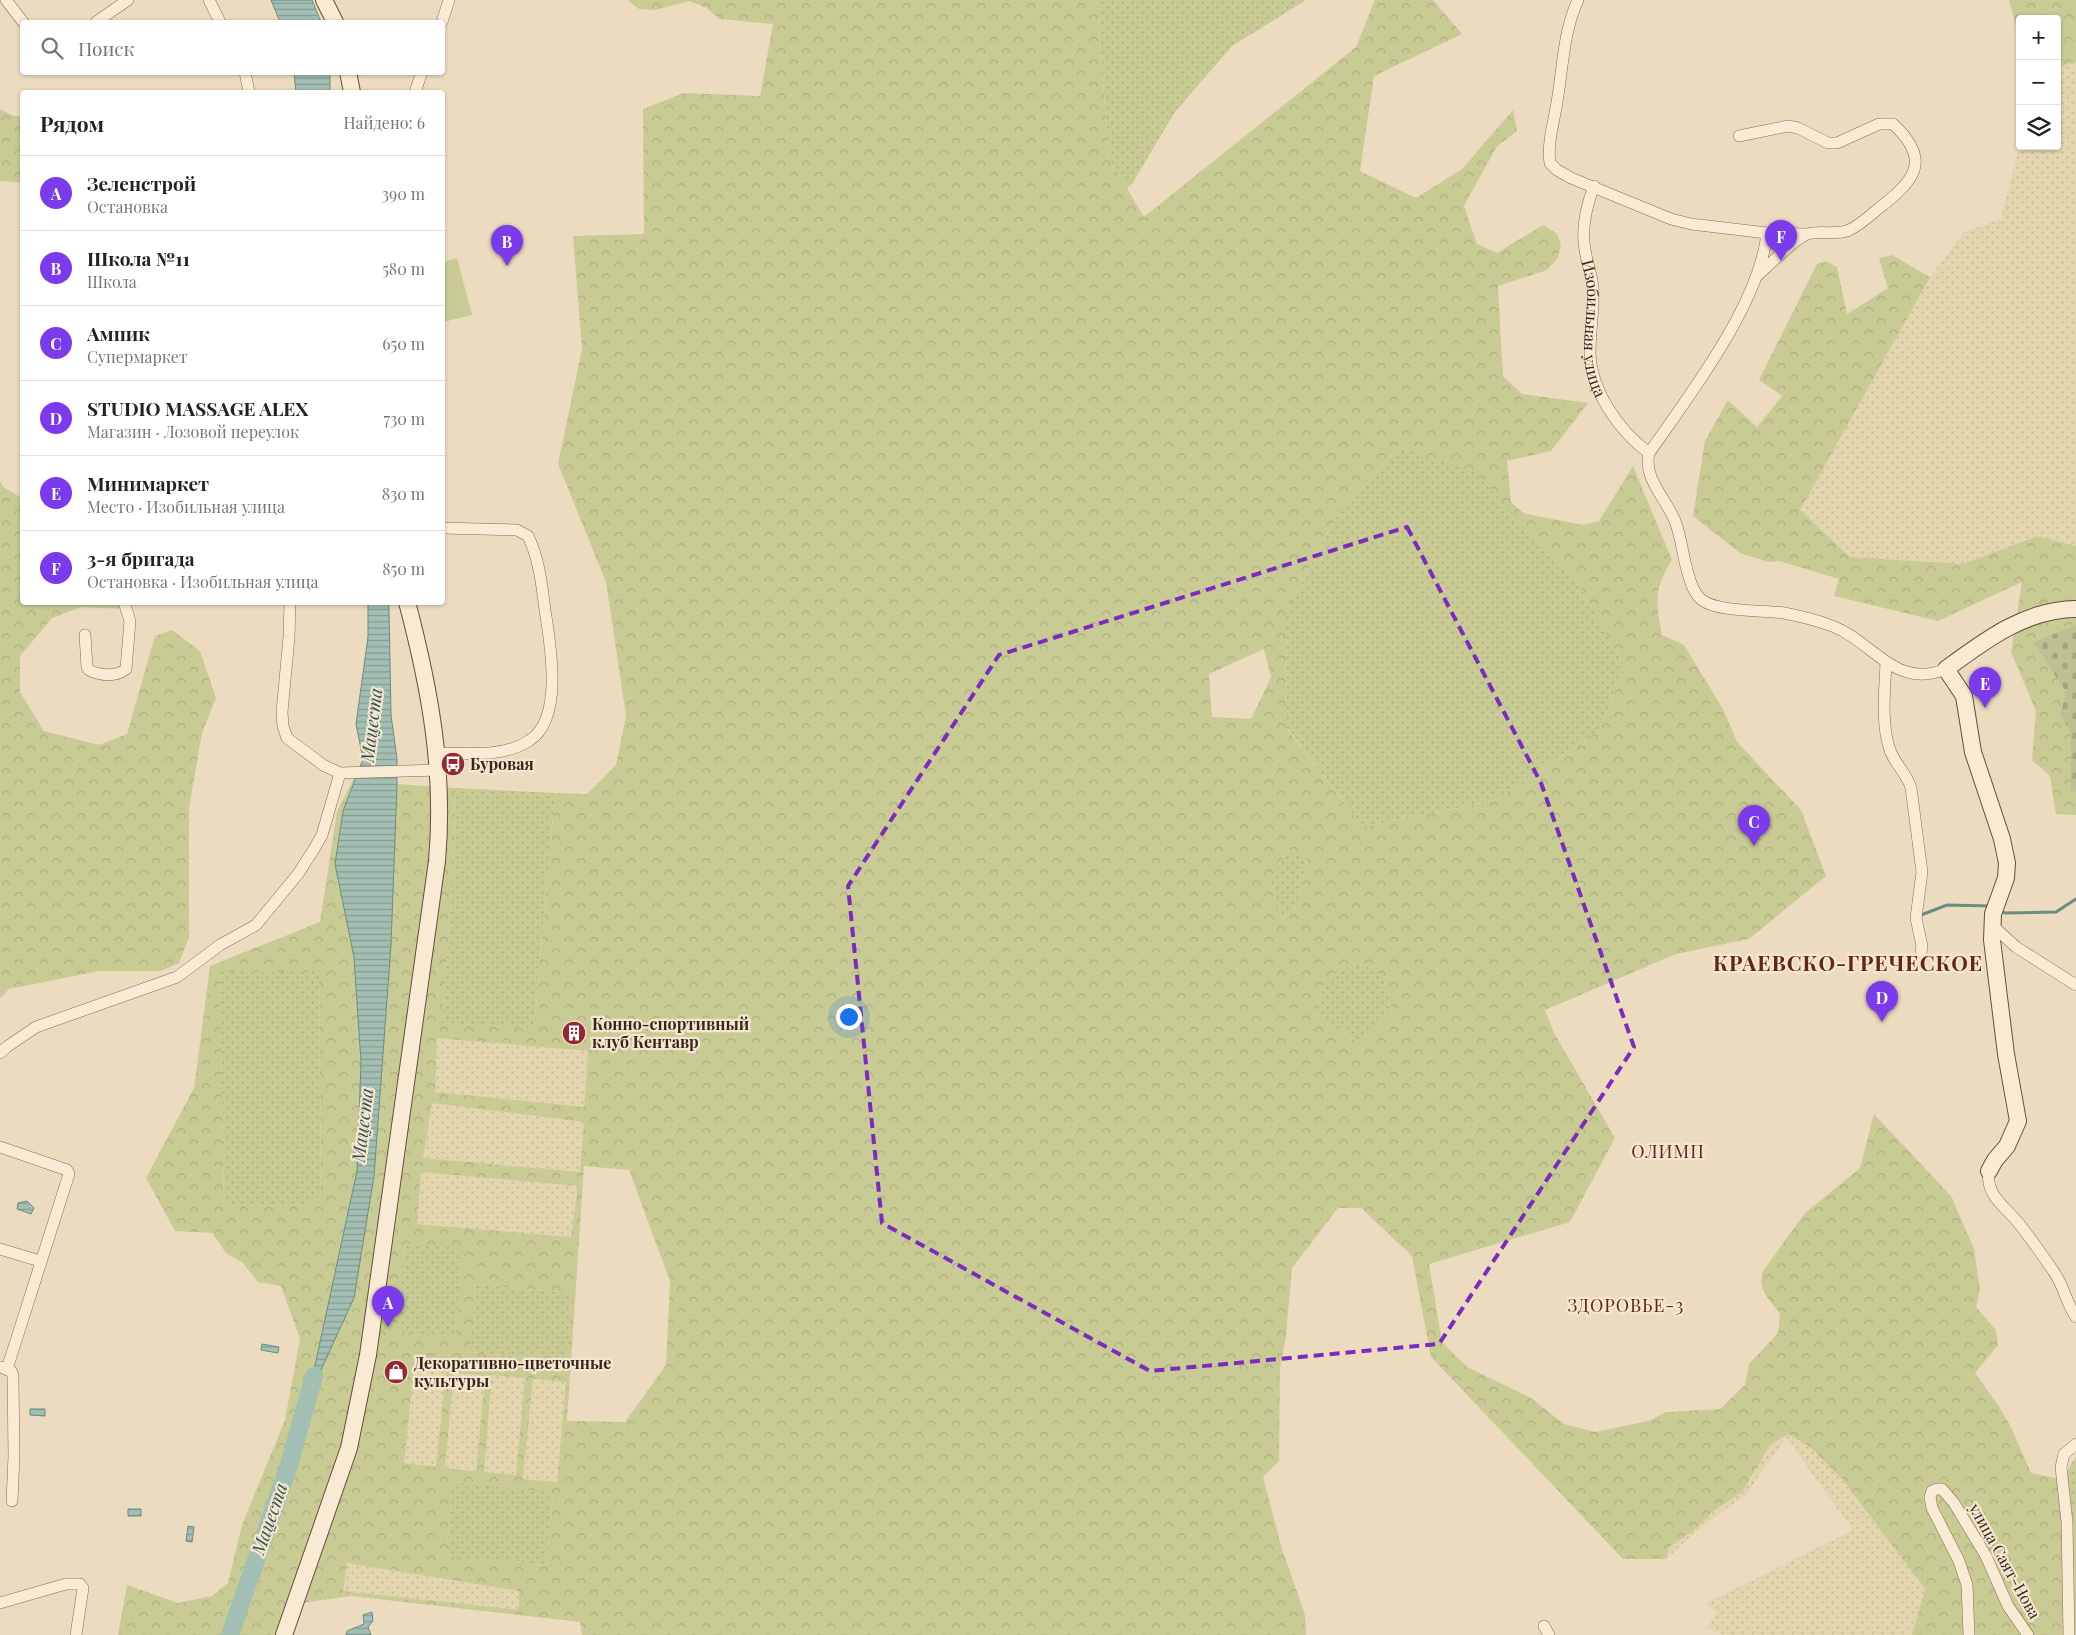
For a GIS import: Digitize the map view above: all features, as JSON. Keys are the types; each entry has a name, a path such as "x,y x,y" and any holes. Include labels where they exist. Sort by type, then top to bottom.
{"main road":[{"path":"324,0 334,20"},
{"path":"349,75 352,90"},
{"path":"284,1635 349,1448 368,1356 387,1232 437,861 439,832 437,753 424,668 409,605"},
{"path":"1989,1171 1995,1160 2007,1146 2018,1121 1996,979 1992,925 1995,906 2008,870 2006,850 1973,752 1964,696 1946,670 1986,640 2020,622 2035,616 2076,609"}],"street":[{"path":"6,0 21,20"},
{"path":"99,20 128,0"},
{"path":"209,0 219,20"},
{"path":"443,20 449,0"},
{"path":"1578,0 1568,24 1549,156 1550,164 1557,170 1678,221 1712,228 1806,234 1835,233 1849,230 1890,200 1903,187 1915,169 1916,161 1912,145 1893,124 1886,123 1863,130 1836,143 1828,143 1798,128 1788,126 1739,136"},
{"path":"245,75 248,90"},
{"path":"415,90 421,75"},
{"name":"Изобильная улица","path":"1594,186 1584,218 1584,247 1593,287 1590,355 1592,369 1602,396 1618,423 1649,453"},
{"path":"1767,233 1758,275 1725,338 1649,453 1648,467 1650,479 1675,522 1693,588 1701,600 1715,606 1784,614 1831,625 1858,640 1886,662 1903,672 1915,675 1946,670"},
{"path":"1758,275 1806,234"},
{"path":"437,753 471,753 512,749 532,740 543,726 550,704 552,680 552,652 544,602 539,573 528,536 517,530 445,528"},
{"path":"85,634 87,667 89,670 115,675 121,674 126,669 130,622 125,605"},
{"path":"290,605 282,712 283,726 287,738 323,765 345,773 438,770"},
{"path":"1886,662 1885,705 1888,747 1912,788 1921,860 1922,882 1916,918 1922,946 1921,952"},
{"path":"0,1053 36,1027 177,976 220,945 256,925 304,865 322,835 345,773"},
{"path":"1992,925 2016,947 2076,985"},
{"path":"0,1147 67,1170 69,1174 4,1368 13,1377 14,1456 12,1501"},
{"path":"1989,1171 1988,1184 1993,1196 2019,1223 2062,1284 2070,1307 2076,1317"},
{"path":"0,1249 40,1261"},
{"name":"улица Саят-Нова","path":"2069,1635 2067,1522 2061,1467 2064,1454 2076,1444"},
{"name":"улица Саят-Нова","path":"1970,1635 1967,1585 1959,1561 1932,1508 1930,1497 1932,1491 1937,1489 1942,1489 1954,1503 1974,1535 2008,1606 2028,1635"},
{"path":"0,1603 66,1584 80,1584 83,1588 76,1635"}],"highlighted area":[{"path":"1407,527 1541,783 1634,1047 1439,1344 1150,1371 882,1223 848,886 999,655"}],"shaded area":[{"path":"2076,62 2076,546 2036,536 1963,564 1850,557 1799,510 1930,277 1964,232 2001,219 2018,150 2061,150 2061,66"},
{"path":"437,1037 588,1051 584,1107 434,1092"},
{"path":"432,1103 584,1122 580,1173 423,1158"},
{"path":"421,1172 579,1186 571,1237 416,1224"},
{"path":"414,1369 446,1372 437,1467 404,1463"},
{"path":"454,1373 485,1376 476,1471 445,1468"},
{"path":"492,1375 525,1377 517,1475 484,1472"},
{"path":"533,1379 566,1382 557,1482 523,1479"},
{"path":"1788,1434 1809,1446 1843,1480 1925,1589 1912,1635 1723,1635 1708,1628 1717,1612 1705,1604 1853,1530 1786,1437 1746,1495 1704,1525 1666,1559 1669,1547 1693,1531 1712,1512 1742,1492 1770,1445"},
{"path":"347,1563 519,1591 519,1611 342,1591"}],"green space":[{"path":"628,0 1097,0 1109,158 1144,217 1356,47 1375,0 1433,0 1462,34 1374,76 1360,171 1416,198 1462,169 1513,110 1517,131 1497,146 1464,206 1477,244 1497,253 1543,225 1557,234 1561,245 1558,258 1547,270 1498,286 1503,376 1522,394 1588,403 1551,451 1507,461 1511,502 1523,513 1583,525 1599,521 1633,466 1672,560 1659,588 1658,613 1662,635 1684,645 1724,711 1737,742 1801,810 1826,876 1749,939 1676,954 1545,1010 1554,1033 1615,1138 1570,1222 1429,1264 1442,1342 1467,1367 1531,1398 1564,1424 1595,1432 1648,1421 1666,1412 1720,1409 1745,1385 1749,1364 1778,1333 1780,1314 1763,1289 1763,1271 1805,1213 1860,1168 1874,1114 1951,1196 1974,1249 1980,1289 1976,1307 1996,1330 1998,1345 1975,1373 2011,1427 2031,1473 2066,1480 2075,1535 2074,1635 1912,1635 1925,1589 1843,1480 1809,1446 1788,1434 1770,1445 1742,1492 1712,1512 1693,1531 1669,1547 1666,1559 1623,1559 1431,1357 1412,1256 1361,1208 1338,1208 1292,1268 1286,1336 1280,1368 1279,1461 1263,1477 1282,1549 1305,1615 1306,1635 582,1635 580,1622 351,1596 294,1604 281,1635 118,1635 127,1585 178,1603 212,1596 228,1583 242,1525 285,1420 300,1339 281,1286 258,1282 243,1263 226,1253 212,1233 175,1231 146,1178 194,1088 210,966 320,922 337,812 363,759 343,811 335,864 354,957 361,1062 357,1171 309,1395 354,1298 374,1176 391,945 397,784 456,788 452,887 442,1023 534,1029 555,793 587,794 616,765 626,716 606,582 558,464 582,349 573,236 644,234 643,109 684,93 760,96 773,24 719,19 707,8 689,1 655,10 639,9","holes":["1399,447 1475,472 1580,587 1625,667 1599,731 1492,801 1363,827 1287,729 1286,613 1335,518","1264,649 1271,677 1251,719 1212,717 1209,674","1287,850 1307,859 1298,902 1283,920 1270,881","1359,961 1385,979 1392,1014 1358,1042 1315,1014 1324,980","220,972 319,972 321,1194 309,1205 224,1204","437,1038 588,1051 584,1107 435,1092","432,1103 584,1122 580,1172 423,1158","584,1166 629,1170 670,1281 666,1365 625,1422 567,1421","421,1172 578,1186 571,1237 417,1224","405,1243 463,1248 455,1336 397,1332","475,1285 573,1293 566,1361 470,1352","414,1369 446,1372 436,1467 404,1463","454,1373 485,1376 476,1471 445,1468","492,1375 525,1378 516,1475 484,1472","533,1379 566,1382 557,1482 523,1479","453,1482 553,1492 546,1565 446,1556","347,1563 519,1591 519,1610 343,1591"]},
{"path":"1097,0 1306,0 1232,46 1175,112 1132,184 1127,188 1109,158"},
{"path":"2009,0 2076,0 2076,62 2061,66 2061,15 2016,15 2016,27"},
{"path":"0,109 11,115 20,117 20,183 0,181"},
{"path":"1892,255 1930,277 1800,510 1850,557 1963,564 2037,536 2076,546 2076,625 2033,642 2066,692 2060,715 2071,733 2071,790 2076,792 2076,815 2056,814 2050,776 2032,760 2036,711 2011,652 2022,582 1938,621 1834,596 1839,579 1779,561 1768,562 1740,553 1693,516 1705,441 1728,400 1757,427 1782,396 1759,380 1817,264 1826,261 1837,267 1847,314 1888,288 1879,258"},
{"path":"457,258 472,315 445,322 445,261"},
{"path":"1399,447 1475,471 1580,587 1625,667 1599,731 1492,801 1363,827 1287,728 1286,613 1335,518"},
{"path":"0,481 3,487 20,497 20,605 129,605 128,609 81,607 52,618 20,656 20,692 44,731 99,745 127,734 155,636 172,630 200,651 216,698 202,733 189,808 189,937 179,963 161,971 99,971 9,989 0,998"},
{"path":"2076,625 2076,792 2071,791 2071,733 2060,715 2066,692 2033,642"},
{"path":"456,788 555,793 534,1029 442,1023 452,887"},
{"path":"1287,850 1307,859 1298,902 1283,920 1270,881"},
{"path":"1359,961 1385,979 1392,1014 1358,1042 1315,1014 1324,980"},
{"path":"220,972 319,972 321,1194 309,1205 224,1205"},
{"path":"405,1242 463,1248 455,1337 397,1332"},
{"path":"475,1285 573,1293 567,1361 469,1352"},
{"path":"2076,1457 2076,1635 2074,1635 2075,1535 2066,1480 2069,1467"},
{"path":"453,1482 553,1491 546,1565 446,1556"}],"water":[{"path":"271,0 312,0 320,20 279,20"},
{"path":"294,75 330,75 330,90 296,90"},
{"path":"368,605 388,605 391,715 397,759 397,784 391,945 374,1176 354,1298 308,1398 357,1171 361,1062 354,957 335,864 343,811 363,759 356,724 368,637"},
{"path":"27,1201 34,1208 31,1214 17,1209 18,1203"},
{"path":"262,1344 279,1347 278,1353 261,1350"},
{"path":"30,1409 45,1409 45,1416 30,1415"},
{"path":"128,1509 141,1509 141,1516 128,1516"},
{"path":"188,1526 194,1527 192,1542 186,1541"},
{"path":"372,1612 373,1621 368,1627 371,1635 346,1635 347,1631 364,1624 363,1615"}],"waterway":[{"path":"1999,910 2005,913 2056,912 2076,899"},
{"path":"1921,915 1947,905 1991,906"},
{"name":"Мацеста","path":"230,1635 289,1465 314,1376"}],"place":[{"name":"3-я бригада","path":"1781,261"},
{"name":"Школа №11","path":"507,266"},
{"name":"Минимаркет","path":"1985,708"},
{"name":"Буровая","path":"453,764"},
{"name":"Ампик","path":"1754,846"},
{"name":"STUDIO MASSAGE ALEX","path":"1882,1022"},
{"name":"Конно-спортивный клуб Кентавр","path":"574,1033"},
{"name":"Зеленстрой","path":"388,1327"},
{"name":"Декоративно-цветочные культуры","path":"396,1372"}],"district":[{"name":"КРАЕВСКО-ГРЕЧЕСКОЕ","path":"1848,964"},
{"name":"ОЛИМП","path":"1668,1152"},
{"name":"ЗДОРОВЬЕ-3","path":"1626,1306"}]}
